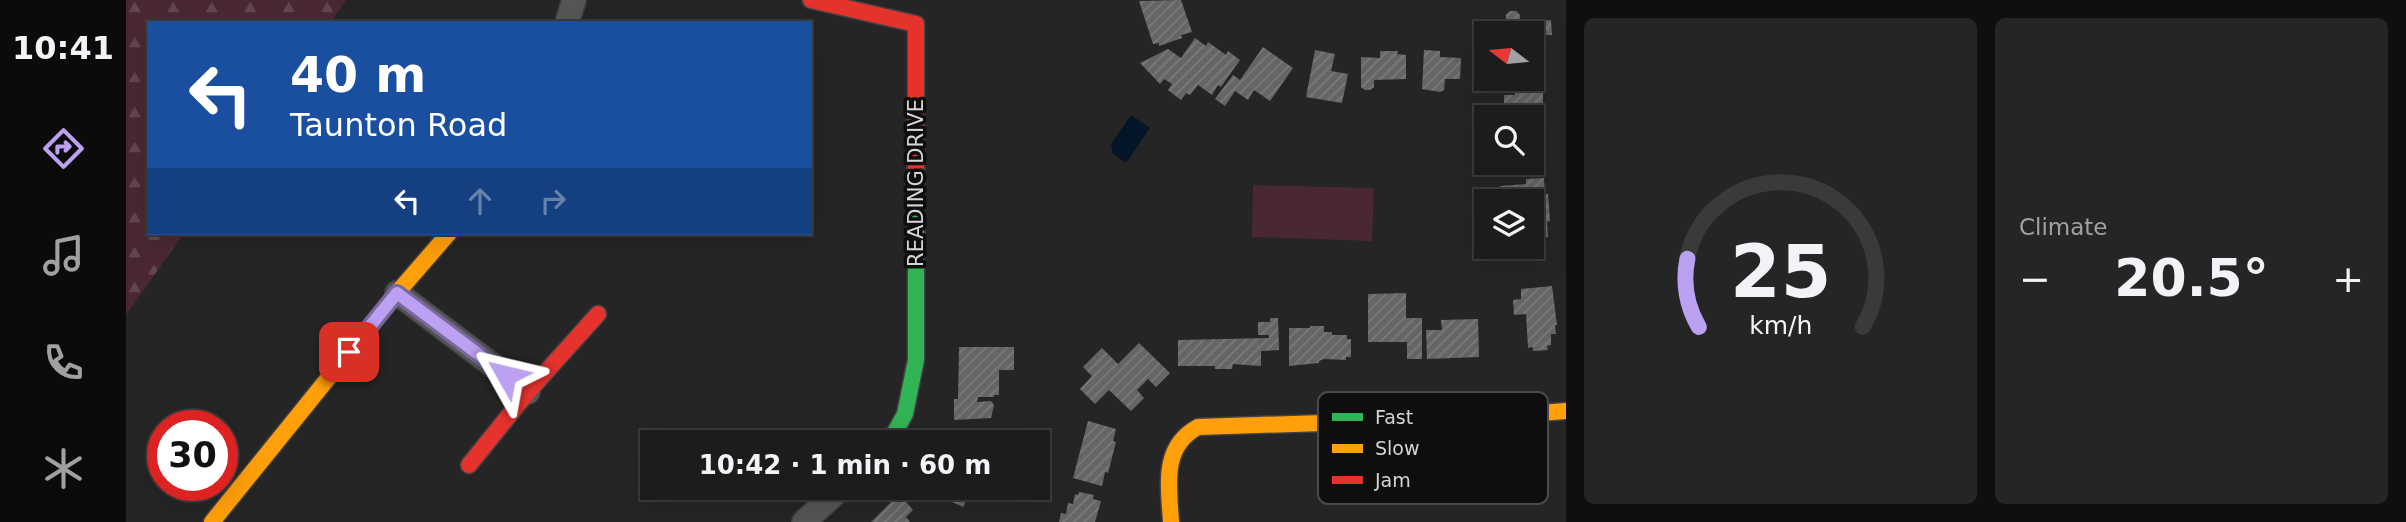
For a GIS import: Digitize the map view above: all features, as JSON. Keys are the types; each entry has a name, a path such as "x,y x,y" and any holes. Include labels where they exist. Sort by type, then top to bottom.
{"street":[{"path":"568,21 574,0"},
{"name":"READING DRIVE","path":"811,0 916,24 916,360 912,393 899,430"},
{"path":"212,522 397,293 447,235"},
{"path":"397,293 528,392"},
{"path":"469,465 528,392 599,315"},
{"path":"1548,412 1566,411"},
{"path":"1171,522 1170,469 1176,447 1184,435 1198,427 1318,423"},
{"path":"804,522 828,500"}],"green space":[{"path":"126,0 346,0 331,21 147,21 147,235 183,235 126,315"},
{"path":"1253,185 1374,188 1372,241 1252,237"}],"water":[{"path":"1131,115 1150,128 1126,163 1113,154 1111,144"}],"building":[{"path":"1181,0 1192,32 1159,46 1159,43 1153,44 1139,1"},
{"path":"1510,11 1516,11 1520,15 1520,21 1506,21 1506,15"},
{"path":"1551,20 1552,35 1544,35 1544,21 1536,21"},
{"path":"1195,38 1206,46 1208,42 1226,55 1228,51 1240,60 1212,95 1198,85 1190,95 1186,93 1181,100 1168,90 1172,84 1164,79 1160,84 1140,63 1168,49 1181,58"},
{"path":"1263,47 1293,68 1270,101 1254,90 1248,100 1235,91 1225,106 1215,99 1233,75 1240,80"},
{"path":"1315,50 1335,54 1331,71 1348,74 1342,103 1306,97"},
{"path":"1424,50 1440,51 1440,57 1461,58 1460,79 1445,79 1444,90 1440,92 1422,89"},
{"path":"1380,51 1398,51 1397,54 1406,55 1406,79 1374,80 1374,87 1365,90 1361,87 1361,57 1380,58"},
{"path":"1514,91 1543,91 1543,105 1504,105 1504,95 1515,95"},
{"path":"1544,178 1550,221 1547,222 1548,237 1544,237 1544,189 1500,189 1500,186 1526,184 1526,179"},
{"path":"1552,286 1556,334 1551,334 1548,350 1533,351 1533,347 1528,348 1526,314 1514,315 1513,300 1521,299 1521,289"},
{"path":"1406,293 1406,318 1422,318 1422,359 1407,359 1407,342 1368,342 1368,294"},
{"path":"1270,318 1278,318 1279,350 1261,351 1261,366 1233,364 1232,369 1215,369 1215,366 1178,366 1178,340 1269,338 1269,335 1258,335 1258,322 1270,322"},
{"path":"1478,319 1479,357 1427,359 1426,330 1442,330 1441,320"},
{"path":"1324,326 1324,332 1332,332 1332,335 1347,335 1347,339 1351,339 1351,357 1346,357 1346,360 1324,359 1319,363 1289,366 1289,328"},
{"path":"1139,343 1170,373 1156,387 1148,379 1137,390 1144,398 1131,411 1109,390 1095,404 1080,389 1092,376 1083,367 1102,348 1118,364"},
{"path":"959,347 1014,347 1014,370 999,370 999,395 978,397 977,402 991,401 994,405 991,418 954,420 954,399 958,399"},
{"path":"1088,421 1116,429 1113,441 1116,442 1102,486 1073,478"},
{"path":"1079,492 1094,495 1093,499 1101,501 1095,522 1059,522 1061,513 1066,514 1068,503 1073,504 1075,494 1078,495"},
{"path":"893,500 904,500 913,510 906,517 910,522 871,522"},
{"path":"948,500 966,500 963,507"}],"traffic: fast":[{"path":"896,430 905,414 916,360 916,183"}],"traffic: slow":[{"path":"212,522 397,293 447,235"},
{"path":"1548,412 1566,411"},
{"path":"1171,522 1170,468 1178,445 1186,435 1198,427 1318,423"}],"traffic: jam":[{"path":"811,0 916,24 916,183"},
{"path":"469,465 528,392 598,314"}],"route":[{"path":"349,352 397,293 506,375"}]}
